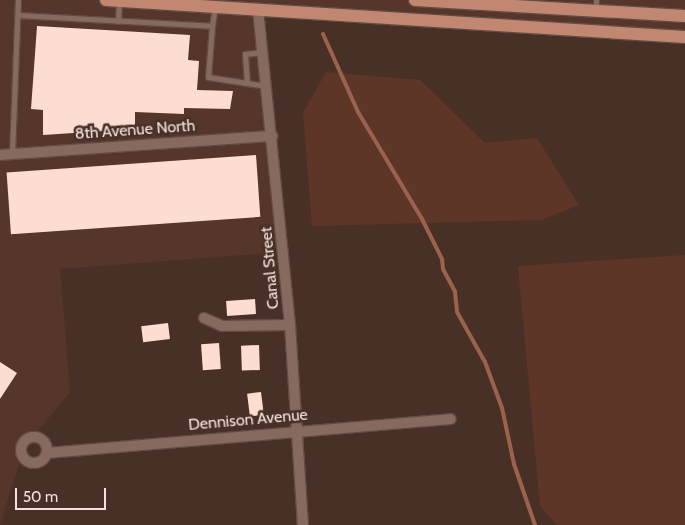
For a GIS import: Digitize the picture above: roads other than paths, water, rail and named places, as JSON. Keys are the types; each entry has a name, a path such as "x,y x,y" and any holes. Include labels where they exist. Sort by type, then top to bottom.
{"main road":[{"path":"106,0 685,37"},
{"path":"415,0 596,5 685,16"}],"street":[{"name":"Canal Street","path":"258,10 290,325 299,430 303,525"},
{"name":"8th Avenue North","path":"0,155 272,136"},
{"path":"204,318 222,326 290,325"},
{"name":"Dennison Avenue","path":"47,453 299,430 451,419"}],"lane":[{"path":"12,154 18,0"},
{"path":"118,21 119,1"},
{"path":"215,7 208,76 267,86"},
{"path":"18,15 212,26"},
{"path":"247,83 245,54 263,52"}],"waterway":[{"path":"323,34 358,112 422,219 442,259 443,269 455,292 457,312 485,362 502,408 514,464 535,525"}]}
